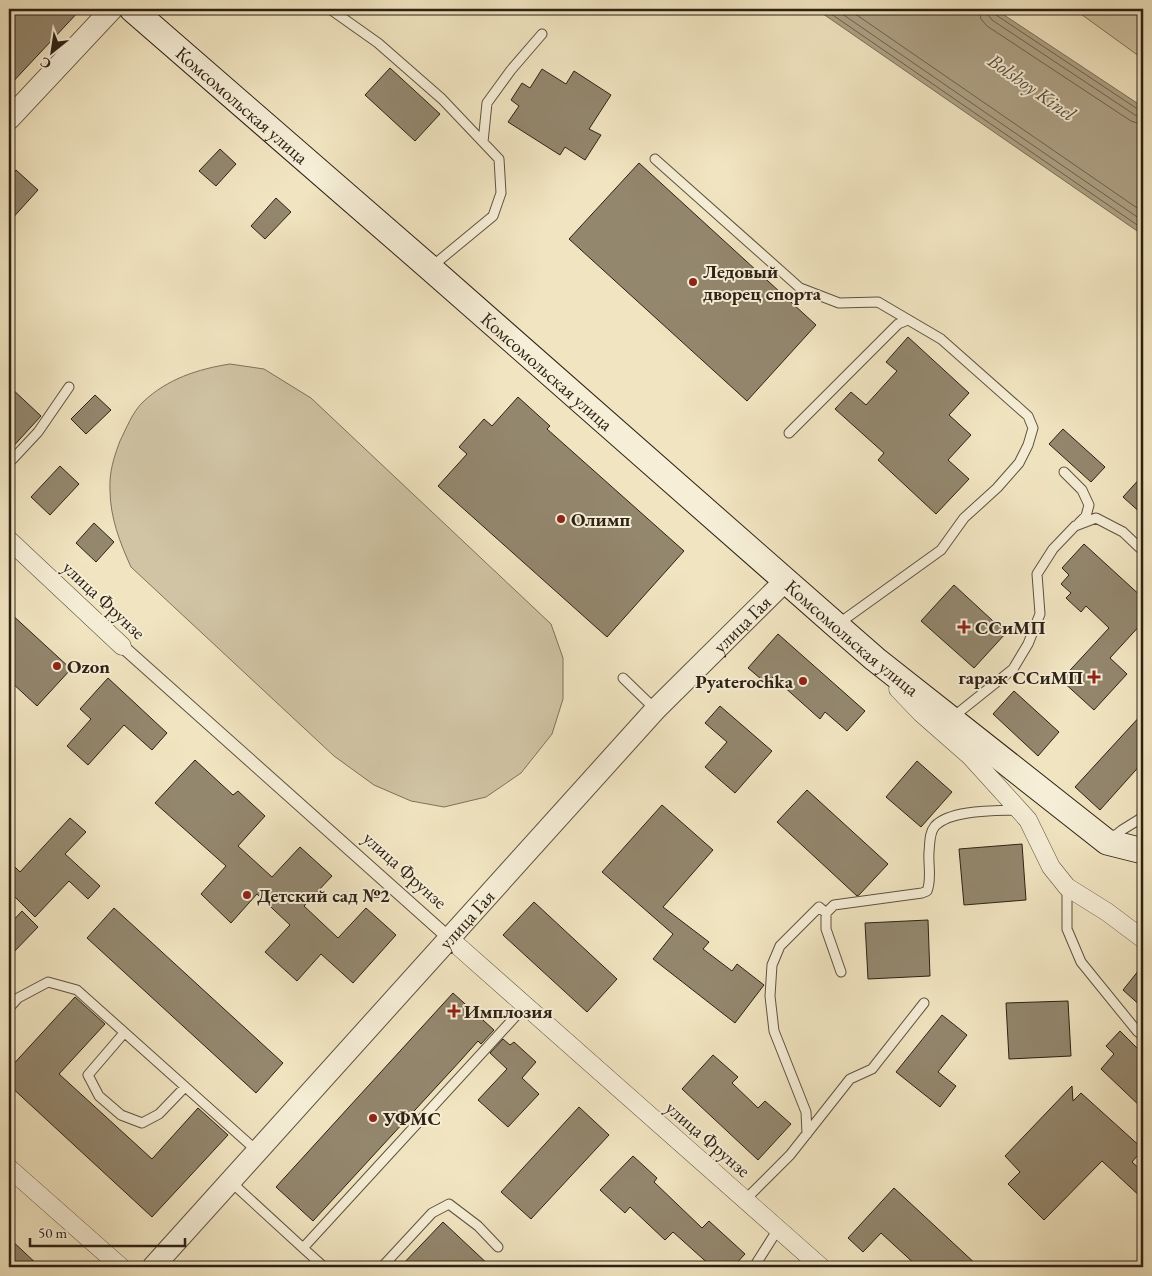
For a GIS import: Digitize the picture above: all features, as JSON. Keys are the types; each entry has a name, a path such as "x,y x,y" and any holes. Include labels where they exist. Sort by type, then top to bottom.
{"main road":[{"name":"Комсомольская улица","path":"132,9 786,580 836,626 1107,842"},
{"path":"1107,842 1143,851"}],"street":[{"path":"9,119 112,9"},
{"name":"улица Фрунзе","path":"9,540 122,646 821,1267"},
{"name":"улица Гая","path":"153,1267 656,709 786,580"},
{"path":"875,659 895,685 921,712 970,756 1028,820 1051,867 1067,887 1107,912 1143,939"},
{"path":"959,725 970,756"},
{"path":"9,1168 122,1267"}],"lane":[{"path":"330,9 378,43 442,99 500,159 501,193 494,216 430,268"},
{"path":"483,142 487,103 511,70 542,34"},
{"path":"655,159 800,288 839,303 878,302 941,339 1028,416 1033,428 1028,445 1018,463 997,488 964,518 941,550 836,626"},
{"path":"789,433 898,324 908,320"},
{"path":"9,463 38,432 70,387"},
{"path":"959,725 1013,669 1028,644 1040,614 1037,574 1053,549 1086,516 1089,505 1082,490 1064,472"},
{"path":"1075,526 1096,518 1123,532 1143,551"},
{"path":"623,678 656,709"},
{"path":"842,972 826,929 826,913 834,905 927,891 930,884 928,864 930,834 936,826 944,820 960,814 1019,810"},
{"path":"1107,842 1143,817"},
{"path":"1067,887 1067,928 1081,962 1143,1036"},
{"path":"807,1134 806,1112 774,1031 770,996 772,965 780,946 819,907 826,913"},
{"path":"9,1008 18,998 48,982 77,990 257,1151"},
{"path":"745,1200 790,1155 850,1079 872,1070 924,1003"},
{"path":"303,1248 525,1006"},
{"path":"124,1033 88,1076 99,1096 121,1116 142,1123 159,1114 184,1087"},
{"path":"230,1181 324,1267"},
{"path":"382,1267 432,1213 449,1204 478,1226 498,1247"},
{"path":"754,1267 778,1229"}],"shaded area":[{"path":"1074,9 1143,9 1143,59"},
{"path":"230,364 264,369 311,398 551,624 563,658 563,699 552,734 521,773 486,797 444,807 411,801 374,785 334,756 131,567 116,530 110,500 111,471 120,441 127,426 139,406 162,387 195,372"}],"water":[{"name":"Bolshoy Kinel","path":"816,9 995,9 1143,107 1143,235"}],"building":[{"path":"17,9 81,9 9,86 9,17"},
{"path":"390,68 440,114 415,141 365,95"},
{"path":"542,69 566,84 574,71 611,95 589,129 601,135 585,160 565,147 560,155 508,122 519,106 511,100 522,83 530,88"},
{"path":"220,149 236,164 216,186 199,171"},
{"name":"Ледовый дворец спорта","path":"639,163 816,325 747,401 569,239"},
{"path":"16,170 38,190 9,222 9,179"},
{"path":"276,198 291,212 265,239 251,226"},
{"path":"908,337 969,393 949,415 971,435 948,460 969,479 936,514 878,460 884,453 835,409 851,392 866,405 897,371 886,362"},
{"path":"9,386 41,416 9,451"},
{"path":"95,395 111,410 86,434 71,419"},
{"name":"Олимп","path":"518,397 550,426 547,429 684,551 607,637 438,486 467,454 459,447 484,419 492,426"},
{"path":"1063,429 1105,467 1091,482 1049,444"},
{"path":"60,466 79,484 50,515 31,497"},
{"path":"1143,475 1143,515 1123,497"},
{"path":"94,523 114,542 96,562 76,543"},
{"path":"1084,544 1143,598 1143,622 1110,658 1127,674 1094,710 1061,680 1109,628 1086,606 1081,612 1066,598 1071,593 1061,584 1069,575 1062,568"},
{"name":"ССиМП","path":"954,585 1006,633 974,668 921,621"},
{"path":"9,612 71,669 37,706 9,680"},
{"name":"Pyaterochka","path":"778,634 865,711 847,731 825,712 820,719 773,677 767,684 748,668"},
{"path":"108,678 167,733 152,750 124,725 88,765 67,746 91,719 80,709"},
{"name":"гараж ССиМП","path":"1014,691 1059,732 1038,756 993,714"},
{"path":"720,706 772,751 735,793 705,767 727,742 705,723"},
{"path":"1143,713 1143,762 1100,810 1075,787"},
{"path":"195,760 233,795 238,791 265,816 238,846 272,877 300,847 332,876 304,906 338,938 366,908 396,935 353,983 321,954 297,981 265,952 290,925 257,894 231,923 201,894 226,866 155,803"},
{"path":"917,761 952,792 921,827 886,797"},
{"path":"807,790 888,864 857,896 777,822"},
{"path":"662,805 713,850 663,907 709,942 703,949 732,971 737,964 764,985 735,1023 653,959 673,934 602,872"},
{"path":"70,818 86,832 65,854 100,886 88,899 69,881 35,917 9,891 9,861 20,872"},
{"path":"1022,844 1026,900 964,905 959,849"},
{"path":"534,902 617,979 587,1012 503,935"},
{"path":"114,908 283,1063 256,1093 87,938"},
{"path":"22,911 38,927 9,957 9,925"},
{"path":"928,920 930,976 868,979 865,923"},
{"path":"1143,965 1143,1008 1123,990"},
{"name":"УФМС","path":"453,993 494,1030 481,1044 478,1041 313,1221 276,1187"},
{"path":"75,997 105,1024 59,1074 152,1159 198,1108 228,1135 152,1217 9,1085 9,1069"},
{"path":"1068,1001 1071,1056 1009,1059 1006,1003"},
{"path":"942,1015 967,1035 938,1072 956,1086 940,1107 896,1072"},
{"path":"1120,1031 1143,1054 1143,1109 1101,1069 1114,1054 1106,1046"},
{"path":"503,1039 510,1045 514,1042 536,1062 522,1078 539,1094 508,1127 478,1100 507,1069 490,1053"},
{"path":"713,1055 738,1077 732,1083 758,1108 765,1101 791,1124 758,1160 682,1089"},
{"path":"1072,1086 1073,1101 1081,1093 1143,1149 1132,1162 1143,1172 1143,1199 1102,1161 1044,1220 1008,1184 1020,1172 1005,1156"},
{"path":"579,1107 609,1135 531,1219 501,1192"},
{"path":"633,1156 657,1178 654,1182 702,1228 709,1221 745,1254 733,1267 712,1267 673,1232 665,1240 630,1207 625,1213 600,1190"},
{"path":"894,1188 979,1267 918,1267 881,1233 863,1252 848,1238"},
{"path":"443,1222 491,1267 400,1267"},
{"path":"9,1238 40,1267 9,1267"}],"place":[{"name":"Ледовый дворец спорта","path":"693,282"},
{"name":"Олимп","path":"561,519"},
{"name":"ССиМП","path":"964,627"},
{"name":"Ozon","path":"57,666"},
{"name":"гараж ССиМП","path":"1094,677"},
{"name":"Pyaterochka","path":"803,681"},
{"name":"Детский сад №2","path":"247,895"},
{"name":"Имплозия","path":"454,1011"},
{"name":"УФМС","path":"373,1118"}]}
